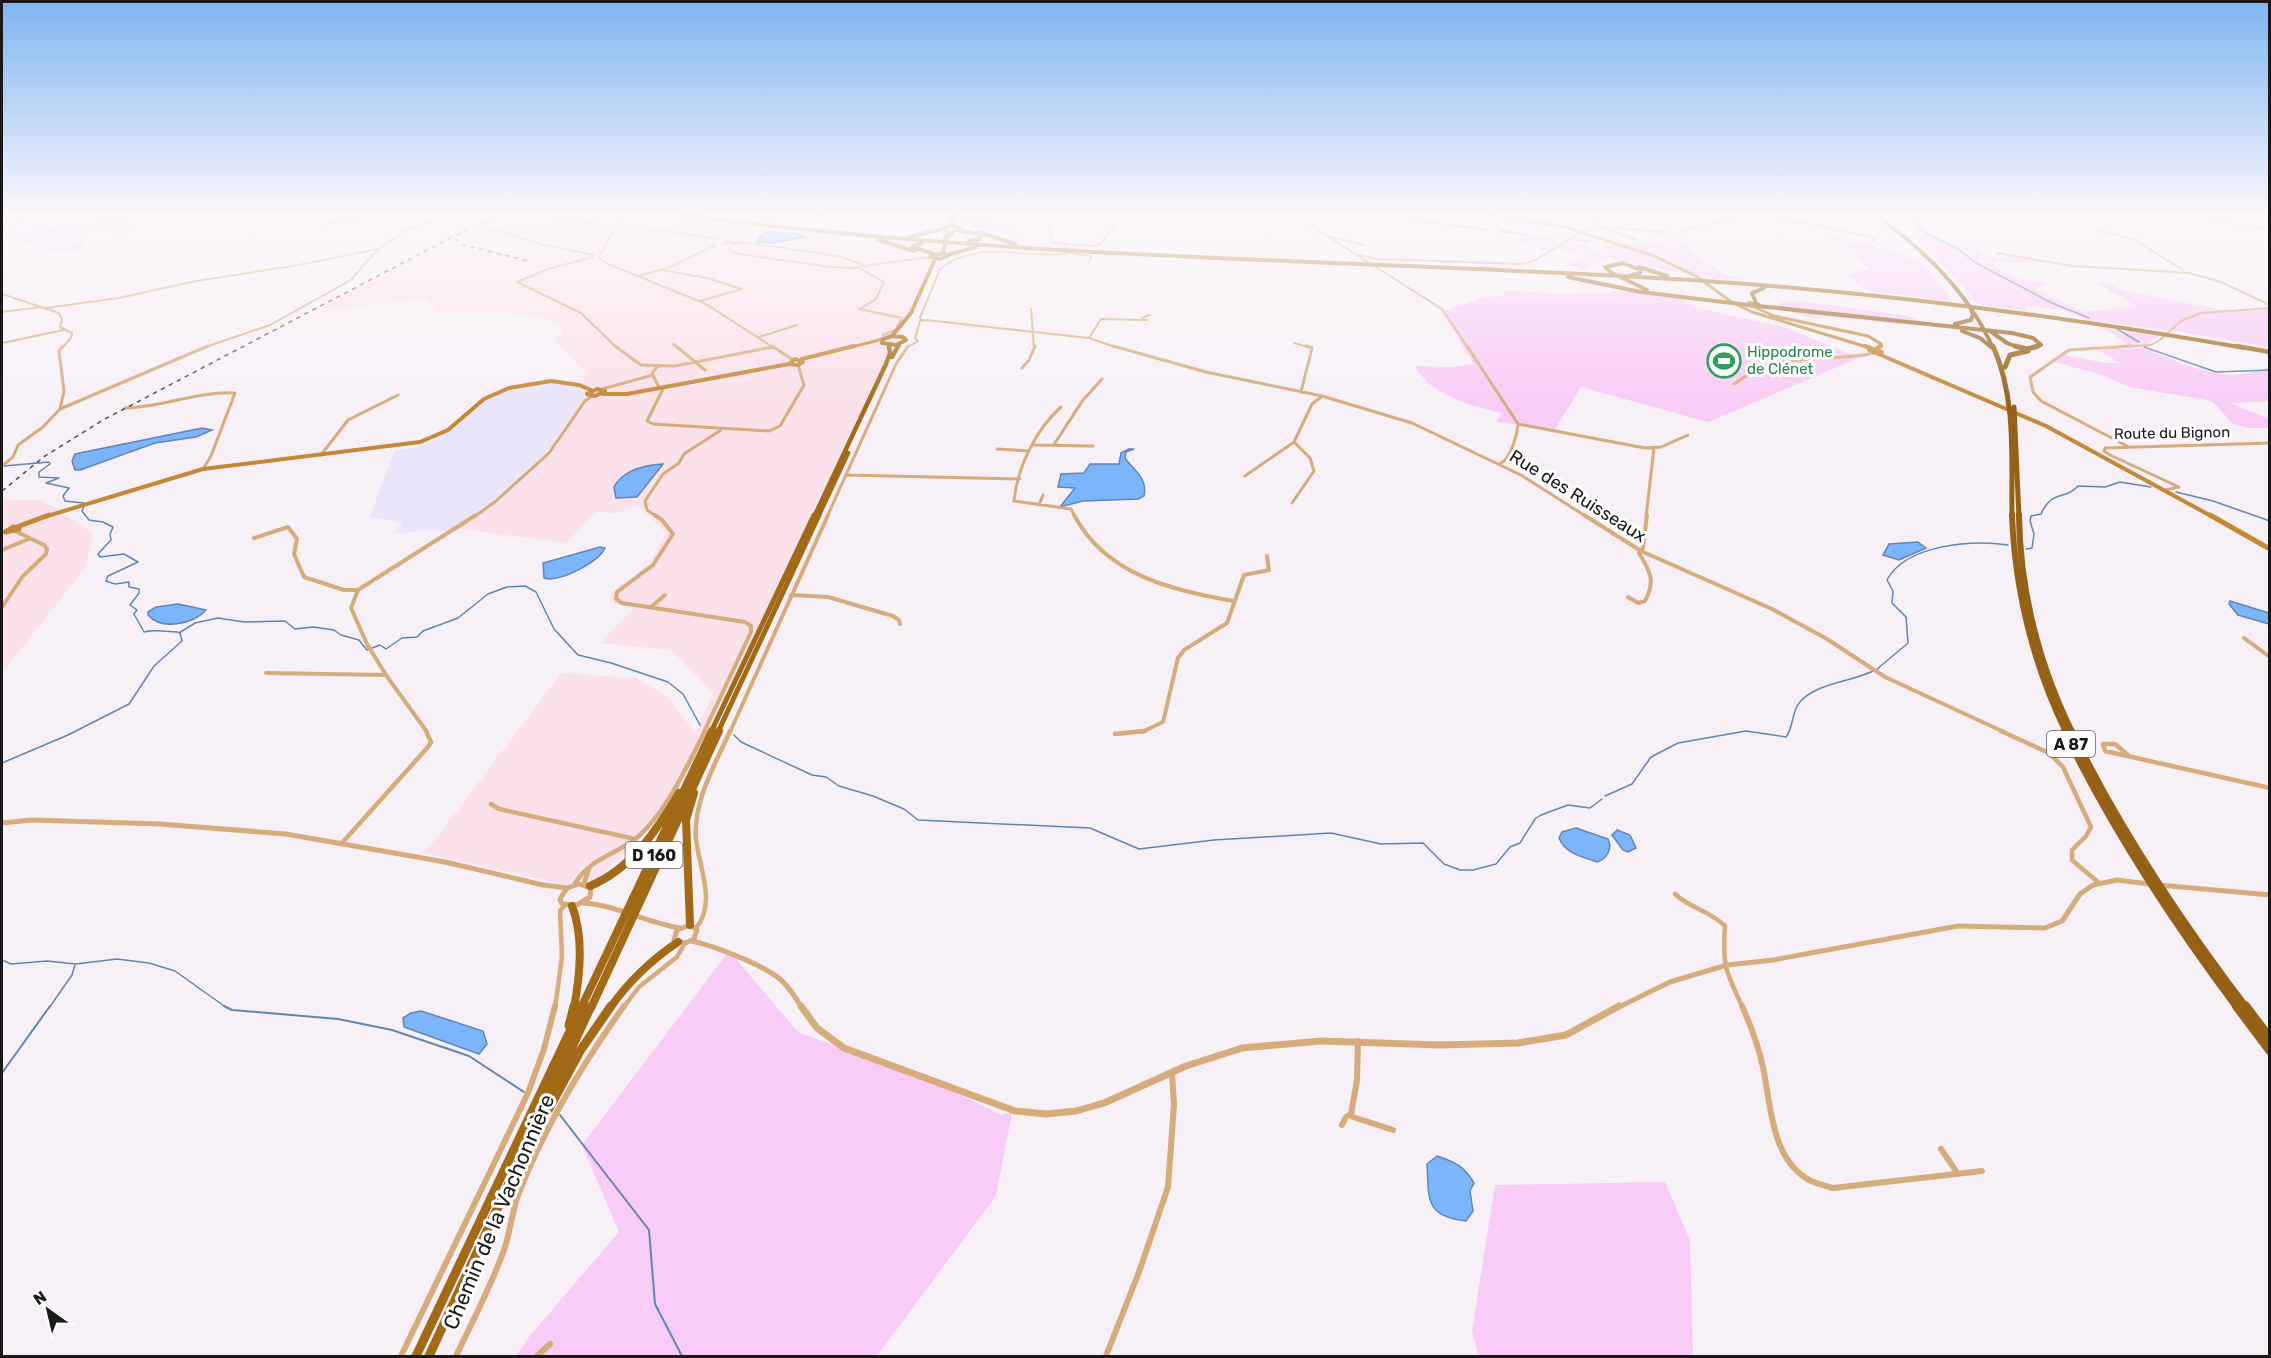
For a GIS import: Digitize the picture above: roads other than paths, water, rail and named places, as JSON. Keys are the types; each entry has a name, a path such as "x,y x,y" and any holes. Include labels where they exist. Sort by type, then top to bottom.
{"highway":[{"path":"1573,278 1641,292 1755,305 1915,322 1996,331 2027,336 2044,345 2037,349 2011,354 2002,365 1989,345 1980,338 1952,328 1915,322"},
{"path":"1621,278 1646,291 1684,297"},
{"path":"1621,278 1640,288 1659,293 1755,305"},
{"path":"1628,278 1804,289 2036,315 2270,351"},
{"path":"1690,278 1702,279"},
{"path":"1694,278 1855,292 1997,308 2270,351"},
{"name":"A 87","path":"1948,278 1990,331 2012,392 2016,424 2017,517 2022,575 2033,629 2054,692 2089,767 2140,856 2192,934 2270,1039"},
{"path":"1755,305 1752,293 1760,289 1804,289"},
{"name":"A 87","path":"1972,306 2002,365 2010,415 2012,527 2016,573 2027,628 2048,691 2082,766 2133,855 2198,953 2270,1050"},
{"path":"1915,322 1963,323 1972,318 1972,306"},
{"path":"1990,331 1999,340 2013,346 2032,348 2041,345 2040,342 2030,337 1996,331"},
{"name":"D 160","path":"416,1356 886,364 890,353 886,339"},
{"name":"D 160","path":"429,1356 906,339"},
{"path":"588,888 605,880 633,854 669,810 702,753"},
{"path":"695,929 688,916 686,820 691,801 704,773 704,766"},
{"path":"554,1067 574,1012 579,985 577,918 569,906"},
{"path":"518,1163 527,1151 574,1060 622,993 642,968 682,940"}],"main road":[{"name":"D 160","path":"886,339 899,331 906,321 924,278"},
{"name":"D 160","path":"906,339 902,333 929,278"},
{"path":"1702,279 1730,301 1764,317 1816,331 1875,351 2022,415 2097,452 2270,549"},
{"path":"1755,305 1804,324 1877,340 1881,346 1875,351"},
{"path":"886,339 906,339"},
{"path":"789,364 793,360 802,361 856,345 886,339 906,339"},
{"path":"4,533 8,529 16,529 54,513 203,469 398,446 434,437 457,424 484,399 519,386 558,381 574,383 591,393 602,391 627,394 789,364 798,365 802,361"}],"street":[{"path":"46,308 119,298 214,278"},
{"path":"3,465 14,457 18,444 43,427 60,409 188,353 270,325 352,278"},
{"path":"522,278 518,280 518,284 581,313 612,344 638,364 675,366 773,347"},
{"path":"644,278 700,301 793,360"},
{"path":"700,301 742,289 707,278"},
{"path":"880,278 884,282 876,299 859,309 902,318 886,339"},
{"path":"906,339 922,321 920,318 936,278"},
{"path":"1394,278 1442,309 1518,424 1518,430 1505,461 1500,464"},
{"path":"2208,278 2221,282 2270,306"},
{"path":"2,294 46,308 62,316 60,326 63,330"},
{"path":"2127,446 2041,401 2032,392 2030,379 2032,375 2066,351 2145,346 2160,341 2181,321 2208,313 2270,306"},
{"path":"2,312 40,307"},
{"path":"1022,368 1034,354 1031,309"},
{"path":"1138,320 1150,315"},
{"path":"1089,338 1101,319 1147,320"},
{"name":"Rue des Ruisseaux","path":"922,321 1089,338 1206,372 1322,396 1412,423 1500,464 1546,489 1641,551 1778,611 1834,643 1885,677 2049,753 2063,767 2091,827 2088,836 2071,850 2072,860 2099,883"},
{"path":"759,337 797,325"},
{"path":"2,343 63,330 73,335 59,351 64,391 60,409"},
{"path":"682,940 703,922 705,914 705,888 696,840 699,803 707,779 896,364 906,348 918,340 906,339"},
{"path":"1301,392 1313,342"},
{"path":"673,344 705,370"},
{"path":"1294,344 1312,348"},
{"path":"1856,357 1875,351"},
{"path":"1734,384 1760,368 1781,362 1856,357 1875,351"},
{"path":"658,366 652,372 662,387 647,421 649,423 721,430 769,431 779,427 804,385 798,365"},
{"path":"602,391 653,375"},
{"path":"1053,446 1083,400 1102,379"},
{"path":"125,408 158,406 194,398 235,393 211,456 203,469"},
{"path":"254,538 288,527 297,539 294,554 304,577 344,590 358,590 457,529 496,501 549,453 591,393"},
{"path":"321,455 348,420 398,395"},
{"path":"1245,476 1294,442 1312,404 1322,396"},
{"path":"1062,407 1047,423 1029,451 1014,501 1071,509 1093,544 1133,572 1182,591 1233,602"},
{"path":"1518,424 1574,433 1626,445 1654,448 1688,435"},
{"path":"560,896 574,885 582,872 591,865 635,839 677,785 752,629 745,622 622,603 615,595 654,566 673,534 662,520 647,510 645,501 663,474 678,463 684,454 721,430"},
{"path":"1292,503 1314,471 1310,458 1294,442"},
{"name":"Route du Bignon","path":"2165,490 2179,487 2110,455 2104,449 2110,446 2270,443"},
{"path":"1034,445 1093,446"},
{"path":"1628,597 1638,603 1645,601 1653,581 1652,574 1640,555 1643,548 1654,448"},
{"path":"997,449 1029,451"},
{"path":"846,475 1008,479 1021,477"},
{"path":"1008,479 1018,484"},
{"path":"1039,505 1043,495"},
{"path":"2,607 23,576 45,557 44,545 16,529"},
{"path":"2,550 30,539"},
{"path":"1114,734 1142,733 1163,722 1169,707 1178,658 1184,650 1224,626 1244,575 1269,570 1267,556"},
{"path":"342,843 430,742 429,735 386,675 363,637 351,608 358,590"},
{"path":"791,595 828,597 893,616 899,620 900,624"},
{"path":"651,607 665,596"},
{"path":"2244,638 2270,657"},
{"path":"266,673 386,675"},
{"path":"2129,756 2118,745 2107,742 2103,744 2105,751 2270,788"},
{"path":"492,804 500,809 635,839"},
{"path":"2,823 32,820 160,824 266,832 342,843 481,870 543,885 568,888"},
{"path":"583,903 588,888 591,865"},
{"path":"401,1356 543,1057 556,1008 563,928 560,911 569,906 600,903 664,926 695,929 712,945 782,980 810,1021 844,1048 1027,1114 1051,1113 1095,1106 1131,1094 1210,1056 1242,1048 1310,1040 1358,1040 1441,1046 1556,1037 1580,1030 1614,1008 1637,997 1725,965 1772,960 1968,925 2027,929 2047,927 2067,919 2082,893 2099,883 2123,881 2270,895"},
{"path":"543,885 558,892 560,901 569,906"},
{"path":"574,885 588,888 600,903"},
{"path":"1675,894 1686,904 1713,914 1725,926 1723,957 1725,965 1759,1048 1778,1145 1794,1168 1812,1180 1833,1188 1982,1171"},
{"path":"664,926 682,940 712,945"},
{"path":"680,928 682,940"},
{"name":"Chemin de la Vachonnière","path":"456,1356 496,1270 505,1246 517,1199 572,1082 633,993 644,981 676,960 682,940"},
{"path":"1342,1125 1346,1117 1351,1114 1356,1095 1358,1040"},
{"path":"1106,1356 1127,1305 1168,1187 1174,1104 1172,1074"},
{"path":"1351,1114 1353,1117 1393,1130"},
{"path":"1941,1149 1958,1174"},
{"path":"537,1356 550,1344"}],"water":[{"path":"202,428 212,430 196,437 155,443 80,470 75,470 72,461 75,454"},
{"path":"1134,449 1126,452 1125,458 1142,479 1144,496 1138,499 1083,501 1060,507 1075,488 1058,487 1061,474 1084,473 1090,464 1119,464 1121,453"},
{"path":"663,464 637,497 616,498 614,487 623,476 642,467"},
{"path":"1918,542 1926,548 1899,560 1883,555 1889,544"},
{"path":"600,547 605,548 601,554 578,570 551,579 544,578 543,563"},
{"path":"2230,601 2269,613 2269,624 2238,615 2229,604"},
{"path":"178,604 206,610 193,619 177,624 161,623 148,615 148,612 156,607"},
{"path":"1576,828 1608,839 1609,849 1604,858 1597,862 1566,848 1559,838 1562,832"},
{"path":"1617,830 1630,835 1636,848 1628,852 1623,850 1612,835"},
{"path":"421,1011 483,1031 487,1044 479,1054 404,1027 403,1018"},
{"path":"1437,1156 1458,1165 1467,1172 1474,1183 1470,1191 1473,1211 1466,1221 1443,1215 1432,1204 1429,1197 1427,1164"}],"waterway":[{"path":"2005,278 2052,303 2089,318"},
{"path":"2117,329 2139,342"},
{"path":"2144,347 2216,372 2270,370"},
{"path":"4,466 49,462 50,464 39,472 39,477 59,478 46,483 69,488 63,496 65,501 84,503"},
{"path":"2026,549 2032,548 2034,534 2030,521 2031,516 2041,514 2050,501 2078,486 2105,487 2120,482 2151,487"},
{"path":"2176,492 2213,501 2270,521"},
{"path":"84,506 82,511 89,520 103,522 113,527 110,534 111,540 98,554 100,557 124,554 138,562 108,576 106,581 115,584 129,582 129,587 139,589 139,593 130,605 137,610 134,614 144,632 178,632"},
{"path":"1876,670 1908,643 1906,617 1892,603 1893,591 1887,580 1896,568 1924,552 1942,547 1977,543 2008,545"},
{"path":"179,633 195,623 218,618 244,622 285,621 295,629 313,627 334,630 341,635 359,640 367,650 380,645 386,649 402,638 417,637 423,631 458,618 488,594 507,587 525,586 536,592 554,629 578,655 611,663 668,682 683,694 700,725"},
{"path":"2,763 68,735 129,704 154,666 182,641 180,633"},
{"path":"1605,796 1632,784 1651,757 1678,743 1746,731 1786,737 1797,706 1807,696 1824,687 1873,671"},
{"path":"734,735 741,742 812,775 826,777 839,786 873,796 904,809 918,820 1090,828 1139,849 1214,840 1331,833 1381,844 1423,843 1444,864 1460,870 1473,870 1496,864 1510,847 1520,843 1535,819 1541,815 1568,805 1590,808 1602,799"},
{"path":"2,960 11,964 47,961 76,964 117,959 149,963 175,971 225,1006"},
{"path":"49,1008 72,975 75,965"},
{"path":"2,1073 50,1006"},
{"path":"225,1006 232,1010 338,1019 392,1030 469,1056 524,1092"},
{"path":"560,1115 649,1230 655,1304 682,1356"}],"railway":[{"path":"2,491 45,456 103,420 373,278"}],"place":[{"name":"Hippodrome de Clénet","path":"1724,361"}]}
